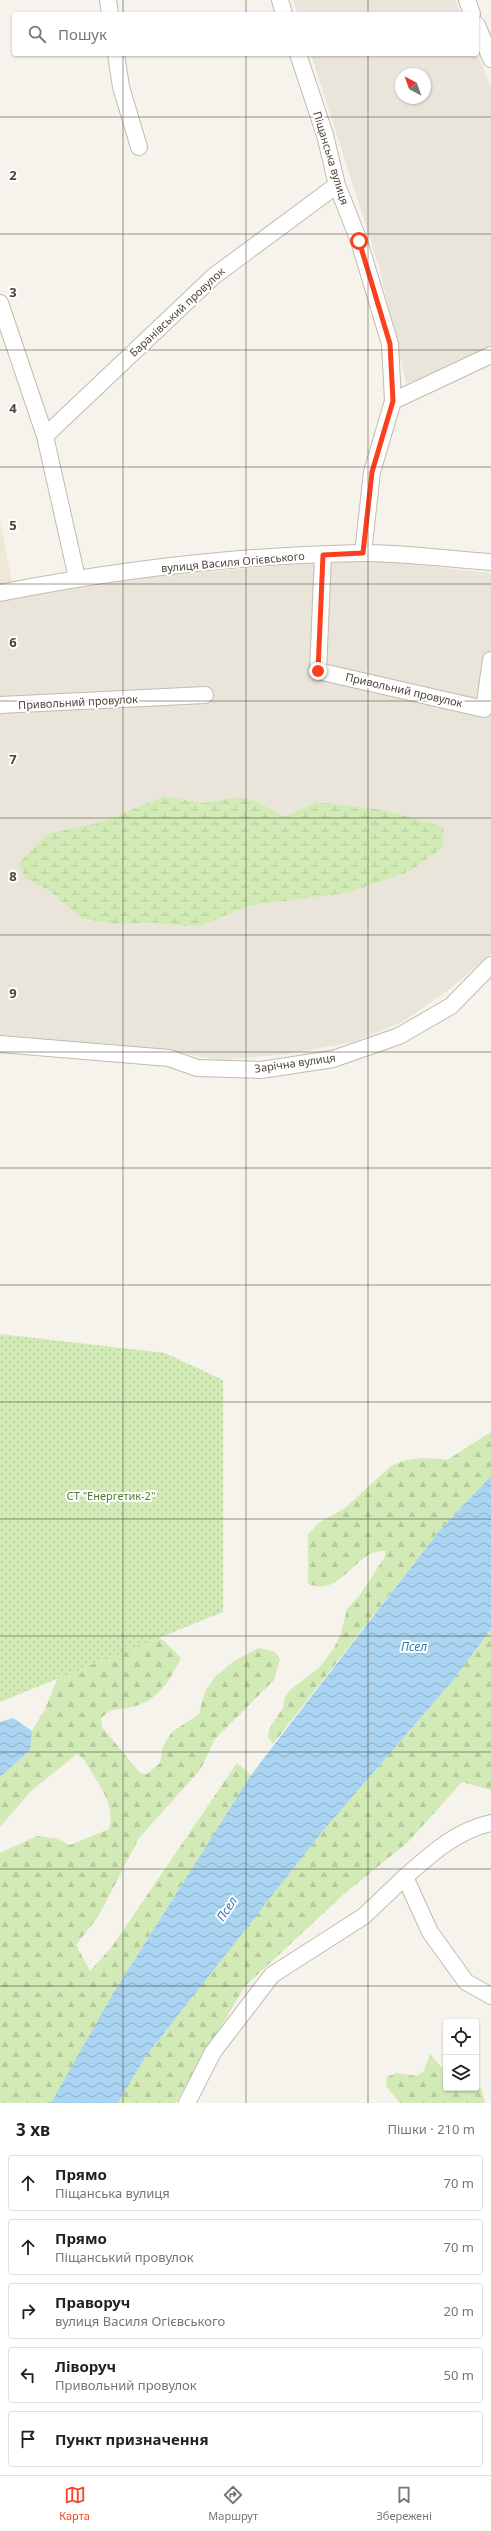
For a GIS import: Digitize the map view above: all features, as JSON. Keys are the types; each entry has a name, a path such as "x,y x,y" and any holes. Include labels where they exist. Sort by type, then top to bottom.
{"street":[{"path":"108,0 110,12"},
{"path":"280,0 283,12"},
{"path":"466,0 471,12"},
{"path":"479,30 491,59"},
{"path":"116,56 122,87 139,147"},
{"name":"Піщанська вулиця","path":"299,56 325,134 337,185 359,241 390,344 393,401 372,472 363,553"},
{"name":"Баранівський провулок","path":"46,436 214,276 337,185"},
{"path":"0,303 46,436 77,578"},
{"path":"393,401 491,355"},
{"name":"вулиця Василя Огієвського","path":"0,593 77,578 230,561 323,555 363,553 491,562"},
{"name":"Привольний провулок","path":"323,555 318,671 484,709 491,660"},
{"name":"Привольний провулок","path":"0,705 205,696"},
{"name":"Зарічна вулиця","path":"0,1044 169,1058 205,1068 261,1070 326,1060 399,1036 451,1006 491,965"},
{"path":"187,2103 213,2052 272,1975 364,1916 438,1848 475,1826 491,1823"},
{"path":"405,1877 430,1932 466,1982 491,1996"}],"shaded area":[{"path":"293,0 455,0 460,12 297,12"},
{"path":"312,56 478,56 491,87 491,349 445,372 406,383 379,267"},
{"path":"0,520 13,588 0,589"},
{"path":"364,559 491,573 491,954 450,989 402,1022 353,1042 288,1054 219,1060 176,1052 0,1037 0,600 166,575","holes":["164,796 203,803 239,797 257,801 284,817 315,802 444,827 442,848 347,893 251,905 198,927 149,923 115,924 83,919 48,890 27,880 102,822"]}],"green space":[{"path":"164,796 203,803 239,797 257,801 284,817 315,802 383,810 444,827 442,848 410,871 347,893 251,905 198,927 149,923 115,924 83,919 48,890 26,879 18,864 47,834 102,822"},
{"name":"СТ \"Енергетик-2\"","path":"0,1334 165,1353 223,1380 223,1612 0,1702"},
{"path":"491,1432 491,1476 439,1531 273,1744 268,1737 269,1729 283,1708 285,1697 291,1689 319,1668 334,1648 341,1633 347,1609 360,1595 384,1558 386,1551 370,1554 333,1583 325,1586 317,1586 308,1583 308,1534 320,1522 345,1508 391,1466 418,1458 447,1460"},
{"path":"141,1628 164,1641 181,1658 168,1682 156,1695 141,1704 113,1710 101,1718 102,1727 140,1773 147,1774 160,1763 163,1746 172,1732 199,1714 205,1691 215,1677 234,1661 259,1648 275,1652 280,1659 274,1680 215,1739 200,1770 139,1838 98,1917 76,1945 90,1971 111,1948 237,1763 251,1775 111,1997 53,2101 51,2103 0,2103 0,1853 37,1836 55,1838 70,1845 109,1829 111,1814 108,1801 101,1788 85,1761 77,1754 31,1791 0,1827 0,1777 30,1750 32,1731 45,1709 63,1665"},
{"path":"491,1629 491,1790 462,1782 407,1843 345,1893 245,1986 176,2103 118,2103 146,2056 322,1832 454,1679"},
{"path":"430,2054 443,2069 443,2091 479,2091 479,2087 482,2090 485,2103 400,2103 386,2086 387,2077 396,2073 417,2076 424,2071"}],"water":[{"name":"Псел","path":"491,1476 491,1629 454,1679 322,1832 146,2056 118,2103 51,2103 111,1997 251,1775 439,1531"},
{"path":"13,1718 32,1731 30,1750 0,1777 0,1722"}],"route":[{"path":"318,671 323,555 363,553 372,472 393,401 390,344 359,241"}]}
